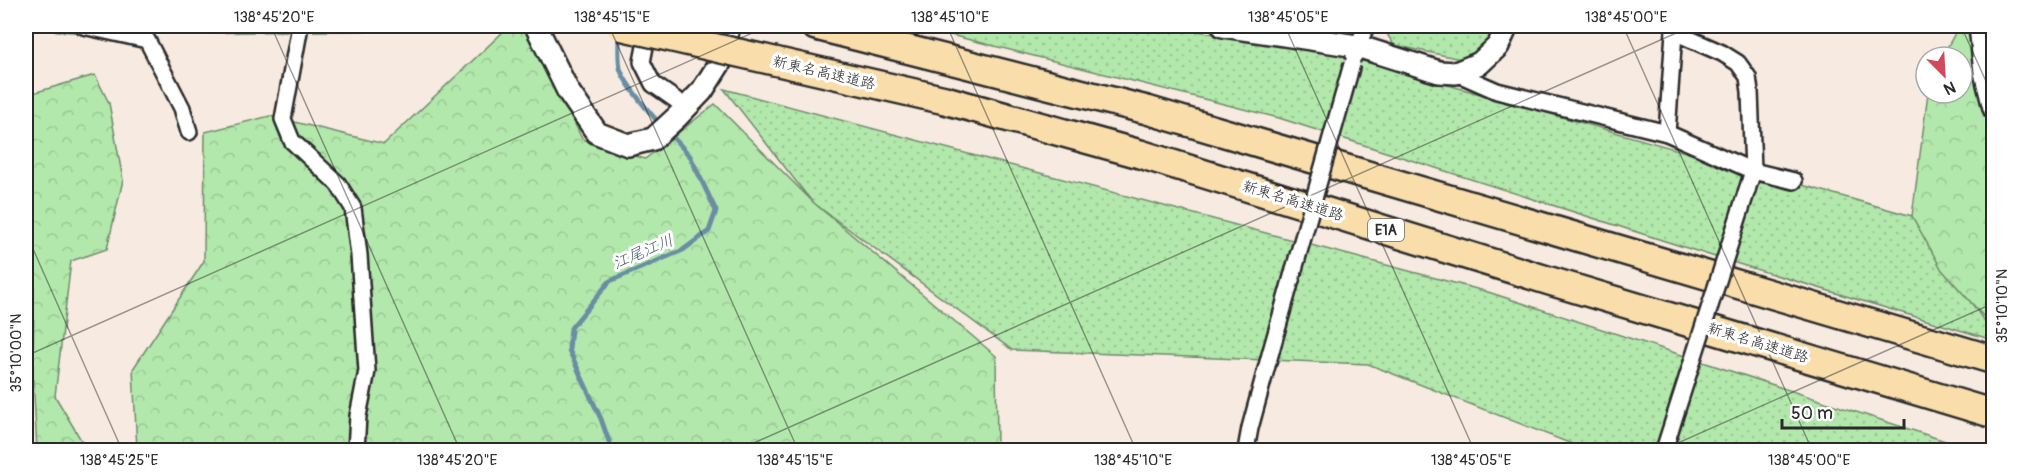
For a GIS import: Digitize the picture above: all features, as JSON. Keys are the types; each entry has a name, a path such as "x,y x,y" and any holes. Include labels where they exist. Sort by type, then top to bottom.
{"highway":[{"name":"新東名高速道路","path":"620,26 945,100 1140,154 1994,414"},
{"path":"816,26 1147,110 1994,360"}],"street":[{"path":"83,26 147,40 182,108 189,132"},
{"path":"300,26 284,118 292,141 338,184 353,208 359,255 367,371 358,416 356,450"},
{"path":"536,26 568,91 597,133 628,145 653,139 702,91 721,61 730,30 729,26"},
{"path":"649,26 642,62 653,84 686,107"},
{"path":"1223,26 1354,55 1456,73 1497,91 1667,133 1753,171 1794,180"},
{"path":"1246,450 1271,351 1354,55 1366,26"},
{"path":"1456,73 1480,63 1498,46 1508,26"},
{"path":"1980,26 1985,72 1994,108"},
{"path":"1664,450 1753,171 1748,77 1738,63 1675,29 1667,133"}],"green space":[{"path":"26,26 488,26 501,29 94,34 26,28"},
{"path":"915,26 1168,26 1349,57 1912,216 1993,334 1993,340 1712,256 1279,118"},
{"path":"1385,26 1502,26 1480,63 1394,45"},
{"path":"1959,26 1993,26 1993,327 1942,270 1912,216 1926,105 1974,105 1974,45 1949,45"},
{"path":"531,30 582,139 645,159 715,104 814,203 996,356 997,450 137,450 133,369 204,261 205,132 270,116 384,144 503,32"},
{"path":"95,75 109,103 123,180 107,249 71,261 55,396 87,450 37,450 33,378 34,288 26,250 32,192 26,166 26,95"},
{"path":"724,89 1488,292 1973,450 1587,450 1368,364 1012,350 812,202"}],"waterway":[{"name":"江尾江川","path":"619,35 619,60 622,74 638,98 662,126"},
{"name":"江尾江川","path":"612,450 601,419 569,350 571,328 610,281 683,250 709,231 716,211 690,156 668,132"}]}
